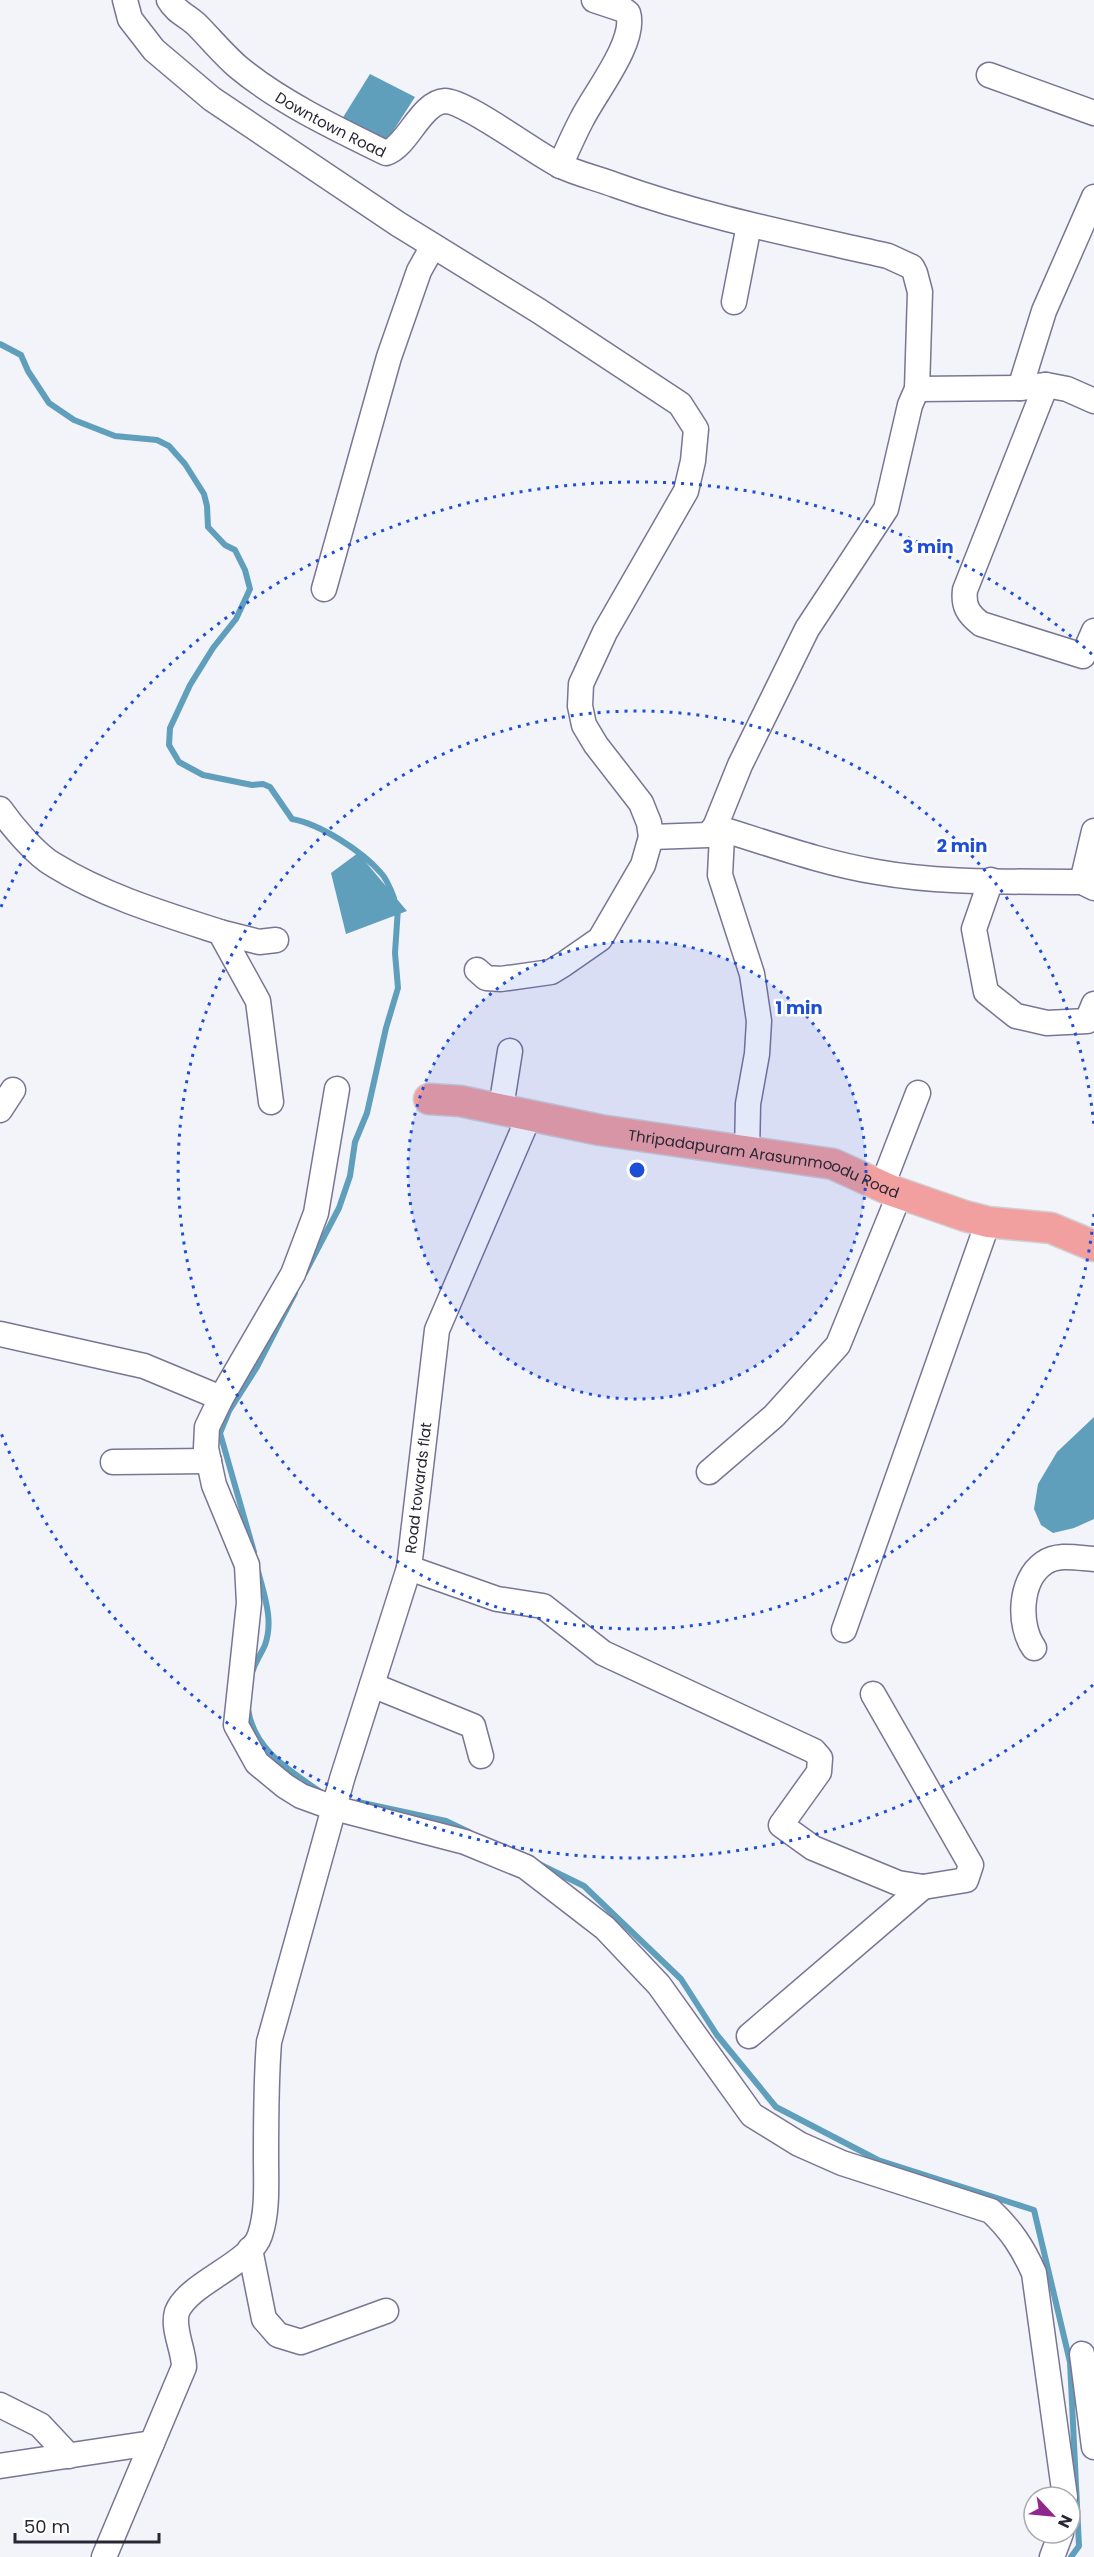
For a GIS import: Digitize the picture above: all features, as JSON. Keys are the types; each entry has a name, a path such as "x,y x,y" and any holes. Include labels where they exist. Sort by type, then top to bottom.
{"main road":[{"name":"Thripadapuram Arasummoodu Road","path":"429,1098 516,1111 600,1130 833,1164 891,1190 965,1216 988,1222 1051,1228 1094,1245"}],"street":[{"path":"125,0 130,19 168,63 212,99 433,246 539,311 680,404 696,429 693,461 686,491 605,632 582,684 580,706 584,725 596,745 640,803 649,823 651,837 646,858 637,879 600,939 591,946 551,972 501,979 486,978 477,970"},
{"name":"Downtown Road","path":"169,0 181,15 194,22 238,67 257,81 335,128 386,153 395,149 403,136 434,105 441,101 450,101 560,166"},
{"path":"594,0 628,13 630,22 627,37 582,117 560,166 654,198 749,225 888,255 912,267 920,292 916,389 910,405 886,509 807,629 740,765 715,827 708,835 651,837"},
{"path":"989,75 1094,113"},
{"path":"1020,388 1044,311 1094,197"},
{"path":"734,302 749,225"},
{"path":"324,588 389,357 419,271 433,246"},
{"path":"916,389 1020,388 1046,385 1067,389 1094,401"},
{"path":"1046,385 965,590 963,603 970,616 981,624 1083,656 1094,631"},
{"path":"0,809 17,831 54,866 115,895 220,932 260,942 276,940"},
{"path":"715,827 837,864 878,873 1088,885 1094,831"},
{"path":"715,827 722,836 720,875 752,974 759,1021 758,1054 748,1104 747,1153"},
{"path":"991,880 974,929 986,992 1016,1016 1047,1023 1087,1021 1094,1004"},
{"path":"220,932 258,1001 271,1102"},
{"name":"Road towards flat","path":"510,1051 516,1111 437,1330 409,1568 497,1599 543,1606 603,1653 814,1751 820,1758 819,1772 781,1825 813,1848 898,1883 923,1887"},
{"path":"337,1089 316,1213 293,1274 221,1398 207,1427 206,1448 214,1485 247,1565 249,1603 236,1725 257,1763 301,1796 465,1842 526,1867 604,1928 659,1985 752,2115 799,2144 842,2163 991,2211 1008,2227 1022,2246 1034,2273 1063,2485"},
{"path":"0,1110 13,1090"},
{"path":"710,1472 774,1416 838,1345 891,1190 918,1093"},
{"path":"844,1630 988,1222"},
{"path":"0,1334 144,1366 221,1398"},
{"path":"113,1462 209,1461"},
{"path":"1034,1648 1026,1637 1023,1624 1023,1605 1031,1577 1045,1562 1060,1557 1094,1559"},
{"path":"104,2557 184,2367 184,2354 176,2325 177,2312 186,2300 250,2249 260,2236 266,2192 269,2042 334,1806 409,1568"},
{"path":"372,1685 473,1726 481,1756"},
{"path":"749,2036 923,1887 966,1880 970,1864 873,1694"},
{"path":"250,2249 264,2319 278,2335 301,2342 386,2311"},
{"path":"1082,2354 1093,2440"},
{"path":"0,2405 40,2425 69,2456"},
{"path":"0,2466 152,2443"}],"water":[{"path":"370,74 415,97 386,142 342,119"},
{"path":"358,853 407,911 346,934 331,873"},
{"path":"1094,1417 1094,1519 1074,1528 1053,1533 1041,1525 1034,1509 1038,1484 1057,1452"}],"waterway":[{"path":"0,344 21,355 28,371 49,403 74,420 115,436 157,440 169,446 185,464 204,494 208,527 225,545 235,550 245,570 250,589 236,619 213,648 190,685 170,728 169,745 179,762 203,775 270,787 292,819 327,832 363,856 385,878 394,898"},
{"path":"305,1273 339,1208 350,1176 355,1142 367,1113 386,1028 398,988 395,953 398,908"},
{"path":"254,1552 220,1433 229,1411 257,1367 295,1293"},
{"path":"253,1670 265,1645 269,1626 258,1571"},
{"path":"248,1709 252,1724 266,1748 287,1768 322,1793"},
{"path":"358,1802 446,1821 469,1832"},
{"path":"539,1864 584,1886 681,1979 717,2035 776,2107 878,2160 1034,2210 1070,2362 1079,2546 1071,2557"}]}
